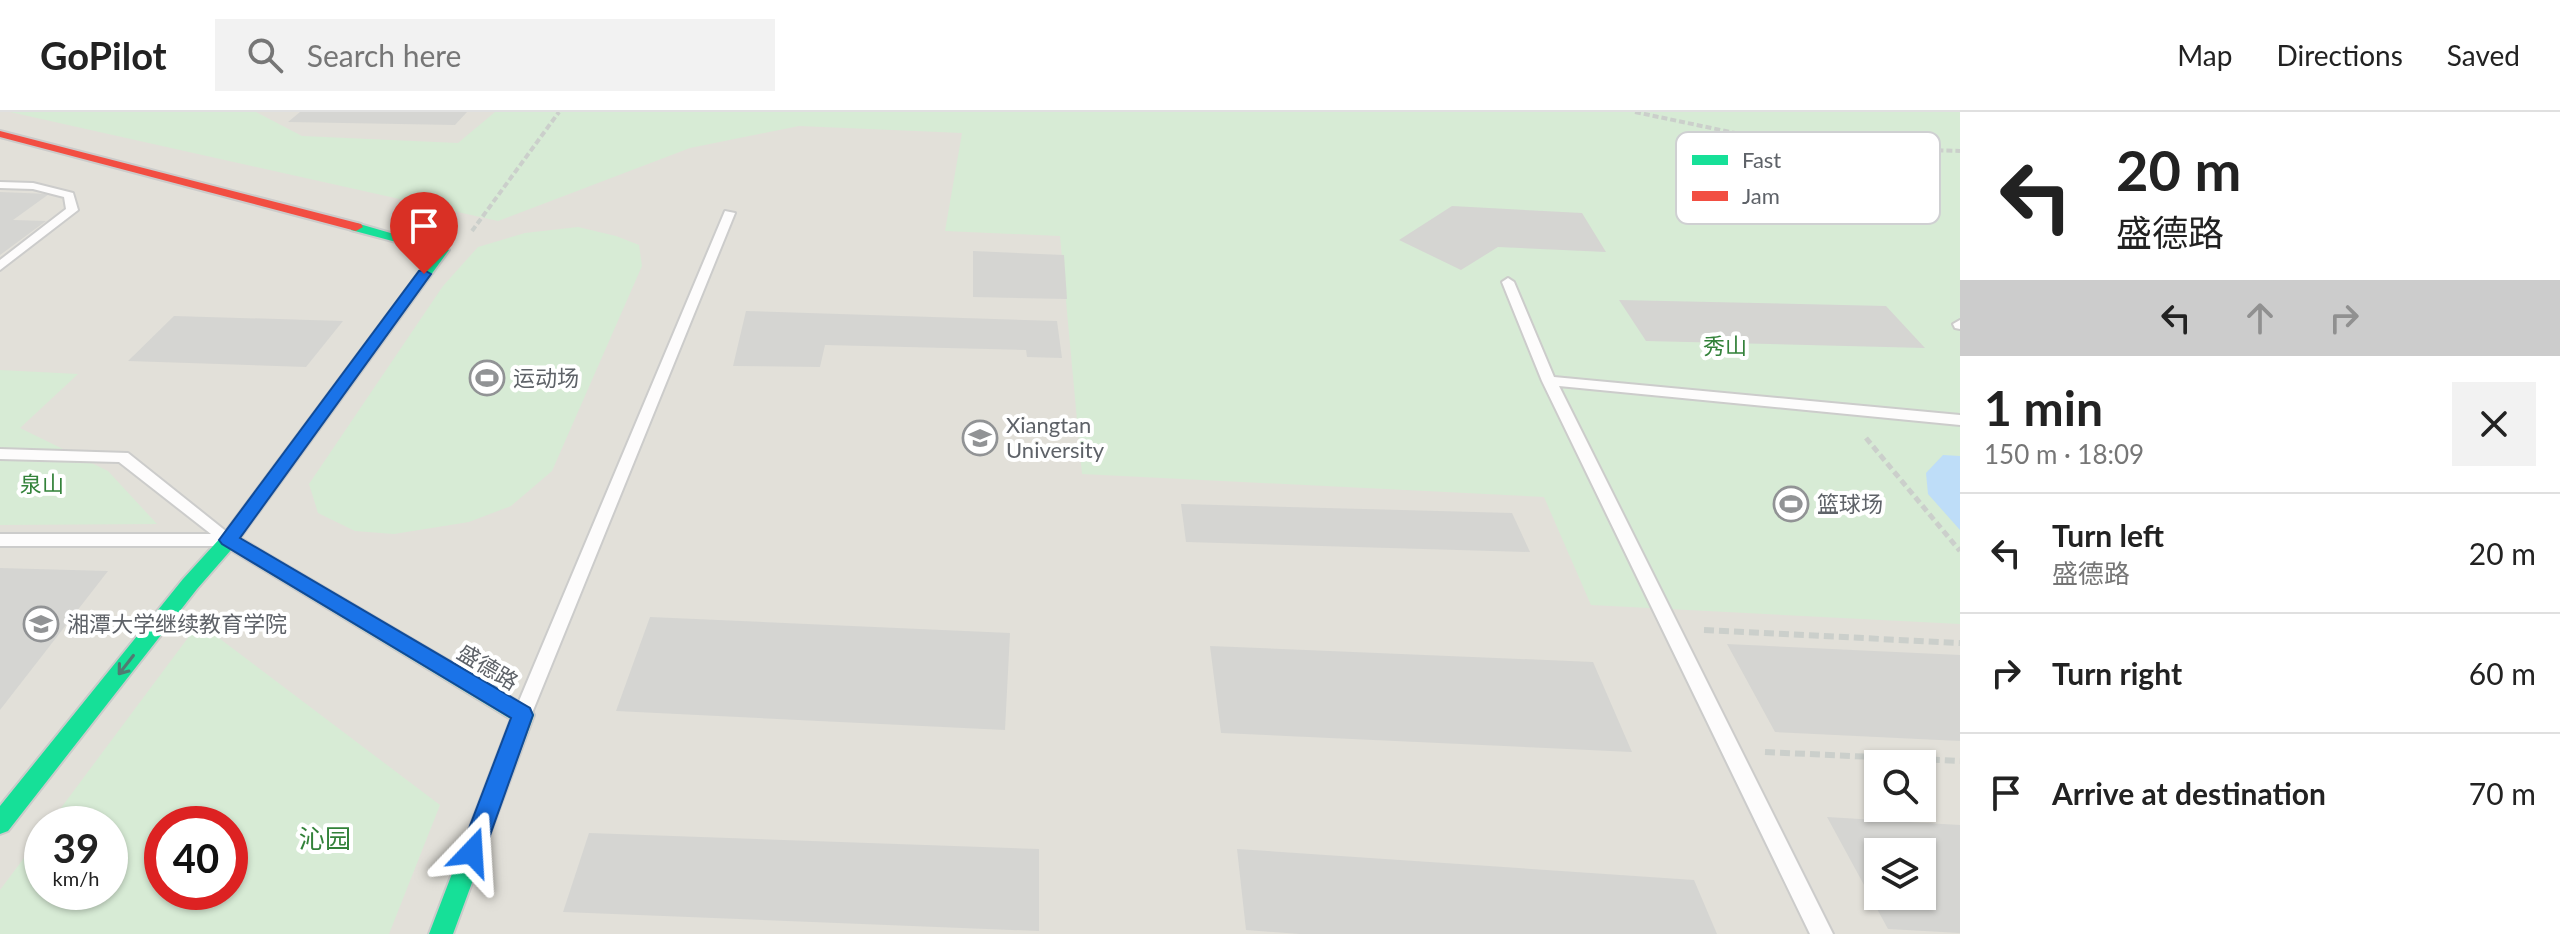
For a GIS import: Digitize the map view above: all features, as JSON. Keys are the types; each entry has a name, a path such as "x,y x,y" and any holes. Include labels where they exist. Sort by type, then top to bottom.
{"street":[{"path":"0,134 442,250 229,540 190,584 0,824"},
{"name":"盛德路","path":"229,540 523,715 441,934"}],"lane":[{"path":"0,185 33,186 69,195 72,210 0,266"},
{"path":"523,715 729,213"},
{"path":"1508,282 1549,381 1822,934"},
{"path":"1549,381 1960,420"},
{"path":"0,454 123,457 229,540"},
{"path":"0,540 229,540"}],"path":[{"path":"464,241 559,112"},
{"path":"1635,112 1730,132"},
{"path":"1940,150 1960,151"},
{"path":"1842,409 1960,551"},
{"path":"1671,628 1960,643"},
{"path":"1731,750 1960,761"}],"shaded area":[{"name":"Xiangtan University","path":"0,112 1960,112 1960,934 0,934"}],"green space":[{"name":"秀山","path":"10,112 256,112 302,136 458,143 495,112 1960,112 1960,624 1591,605 1544,497 1082,474 1060,236 945,231 962,133 799,126 690,148 498,221"},
{"name":"运动场","path":"578,227 639,245 642,266 552,471 511,506 469,522 394,534 355,531 318,513 309,484 443,286 478,247 525,233"},
{"name":"泉山","path":"0,370 78,374 20,428 108,471 157,524 0,525"},
{"name":"沁园","path":"199,623 440,805 389,934 0,934 0,890 24,858 24,910 128,910 128,806 62,806"}],"water":[{"path":"1943,455 1960,456 1960,530 1928,494 1926,473"}],"building":[{"path":"300,112 467,112 455,125 288,122"},
{"path":"0,192 49,194 13,220 46,221 0,255"},
{"path":"1452,206 1582,213 1606,252 1498,247 1461,270 1399,240"},
{"path":"973,251 1064,255 1067,299 973,297"},
{"path":"1619,300 1886,306 1925,348 1646,341"},
{"path":"746,311 1057,321 1062,358 1027,357 1026,350 825,345 820,367 733,366"},
{"path":"174,316 343,321 306,367 128,361"},
{"path":"1181,504 1512,513 1530,552 1186,542"},
{"path":"0,568 108,571 0,710"},
{"path":"650,617 1010,633 1005,730 616,711"},
{"path":"1727,644 1960,655 1960,741 1775,732"},
{"path":"1210,646 1593,662 1632,752 1221,733"},
{"path":"1827,817 1864,819 1864,822 1960,825 1960,933 1888,929 1878,910 1936,910 1936,838 1864,838 1864,885"},
{"path":"589,833 1039,849 1039,931 563,912"},
{"path":"1237,849 1694,880 1717,934 1300,934 1246,930"}],"traffic: fast":[{"path":"0,824 190,584 229,540 442,250 356,227"},
{"path":"229,540 523,715 441,934"}],"traffic: jam":[{"path":"0,134 356,227"}],"place":[{"name":"运动场","path":"487,378"},
{"name":"Xiangtan University","path":"980,438"},
{"name":"篮球场","path":"1791,504"},
{"name":"湘潭大学继续教育学院","path":"41,624"}],"route":[{"path":"424,274 229,540 523,715 472,852"}]}
